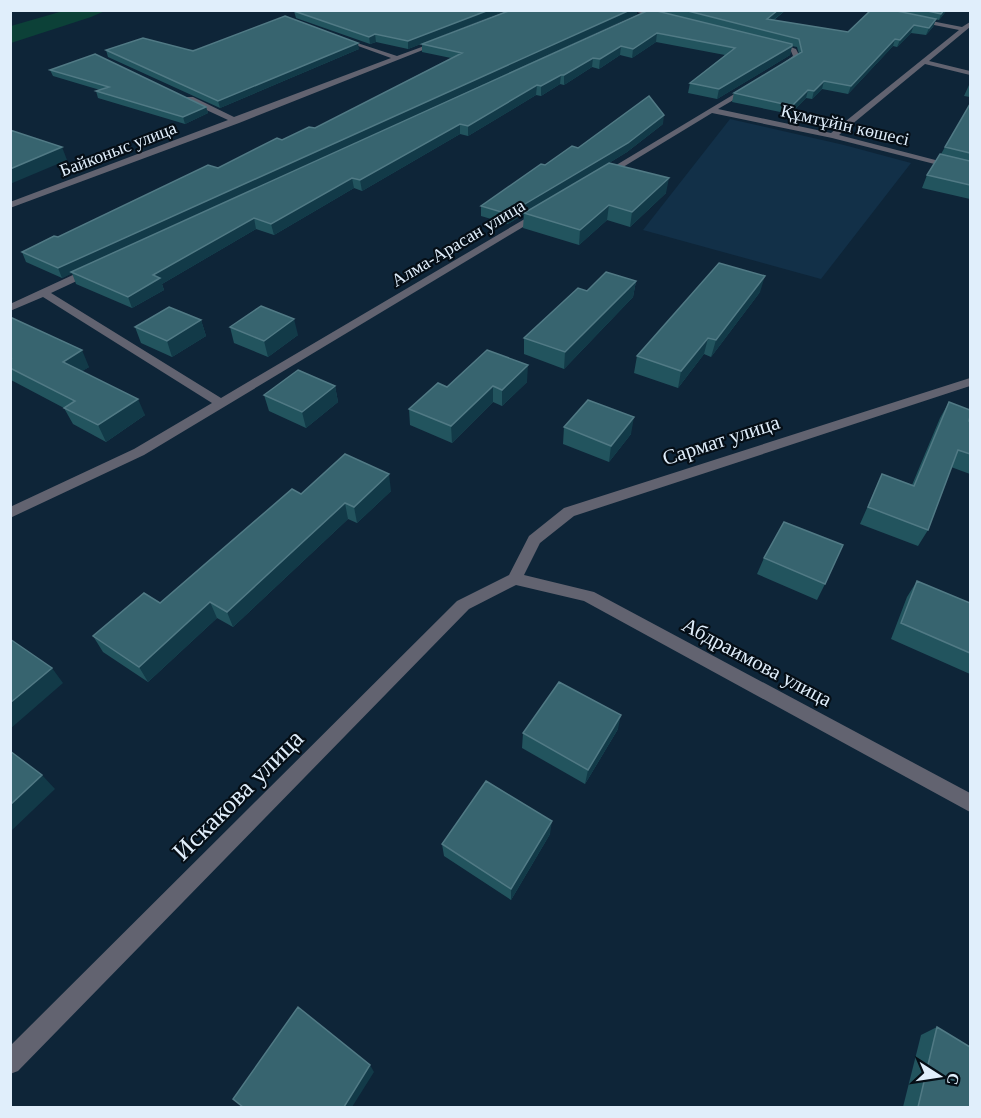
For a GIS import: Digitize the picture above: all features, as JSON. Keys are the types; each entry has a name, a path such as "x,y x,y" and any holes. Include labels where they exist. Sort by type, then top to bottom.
{"street":[{"path":"635,15 648,14 671,19"},
{"path":"910,19 963,30"},
{"path":"833,136 970,24"},
{"path":"335,36 397,58"},
{"name":"Байконыс улица","path":"10,206 449,38"},
{"path":"762,40 794,50 797,57 768,74"},
{"path":"923,62 970,73"},
{"path":"589,183 759,80"},
{"name":"Байконыс улица","path":"183,96 236,121"},
{"name":"Құмтұйiн көшесі","path":"711,110 833,136 970,171"},
{"name":"Алма-Арасан улица","path":"10,513 139,452 548,208"},
{"path":"10,308 96,268"},
{"path":"44,293 222,404"},
{"name":"Сармат улица","path":"515,579 534,540 569,512 970,382"},
{"name":"Абдраимова улица","path":"515,579 588,596 970,803"},
{"name":"Искакова улица","path":"10,1063 463,606 515,579"}],"shaded area":[{"path":"63,11 105,11 11,43 11,26"},
{"path":"730,119 911,163 821,279 643,230"}],"building":[{"path":"489,10 408,41 375,34 369,37 294,11"},
{"path":"511,10 630,10 58,268 22,252 208,165 218,168 277,138 282,140 309,127 315,128 462,53 422,44"},
{"path":"649,10 792,44 792,46 719,89 690,83 735,48 657,33 633,49 621,46 600,59 593,58 564,75 541,86 537,85 468,126 460,124 360,180 352,178 271,224 254,218 153,275 160,278 128,297 71,272"},
{"path":"684,10 778,10 767,19 848,32 871,10 892,10 936,19 929,28 914,25 900,40 895,39 851,86 824,81 814,91 808,90 792,106 734,93 802,52 799,39"},
{"path":"923,10 944,10 941,14"},
{"path":"285,16 358,43 218,101 106,50 143,38 193,51"},
{"path":"95,54 206,107 183,117 96,91 109,87 50,70"},
{"path":"649,96 664,115 628,143 508,214 481,206 541,164 545,165 572,146 578,148"},
{"path":"970,104 970,153 945,147"},
{"path":"10,130 62,147 10,169"},
{"path":"940,154 970,161 970,185 927,175"},
{"path":"609,163 669,178 632,212 609,205 580,230 524,213"},
{"path":"719,263 765,276 716,340 708,338 681,371 637,356"},
{"path":"606,272 636,281 565,352 524,338 578,288 587,291"},
{"path":"261,306 294,319 264,341 230,327"},
{"path":"169,307 201,320 167,341 135,327"},
{"path":"10,317 82,350 63,362 138,399 98,425 64,408 75,401 10,368 12,358 10,358"},
{"path":"487,350 528,365 502,390 493,386 451,426 409,409 438,383 447,387"},
{"path":"298,370 335,386 302,412 264,395"},
{"path":"588,400 634,417 611,446 564,427"},
{"path":"949,402 970,410 970,454 958,450 928,530 868,507 882,474 914,486"},
{"path":"345,454 389,474 354,507 345,503 227,612 210,602 139,667 93,636 144,593 160,603 292,489 301,494"},
{"path":"784,522 843,545 825,584 764,558"},
{"path":"917,581 970,603 970,653 901,623"},
{"path":"10,639 52,668 10,703"},
{"path":"559,682 621,715 588,770 523,733"},
{"path":"10,751 42,775 10,805"},
{"path":"486,781 552,821 511,889 442,844"},
{"path":"298,1007 370,1065 344,1107 243,1107 233,1099"},
{"path":"937,1027 970,1047 970,1107 918,1107"}]}
